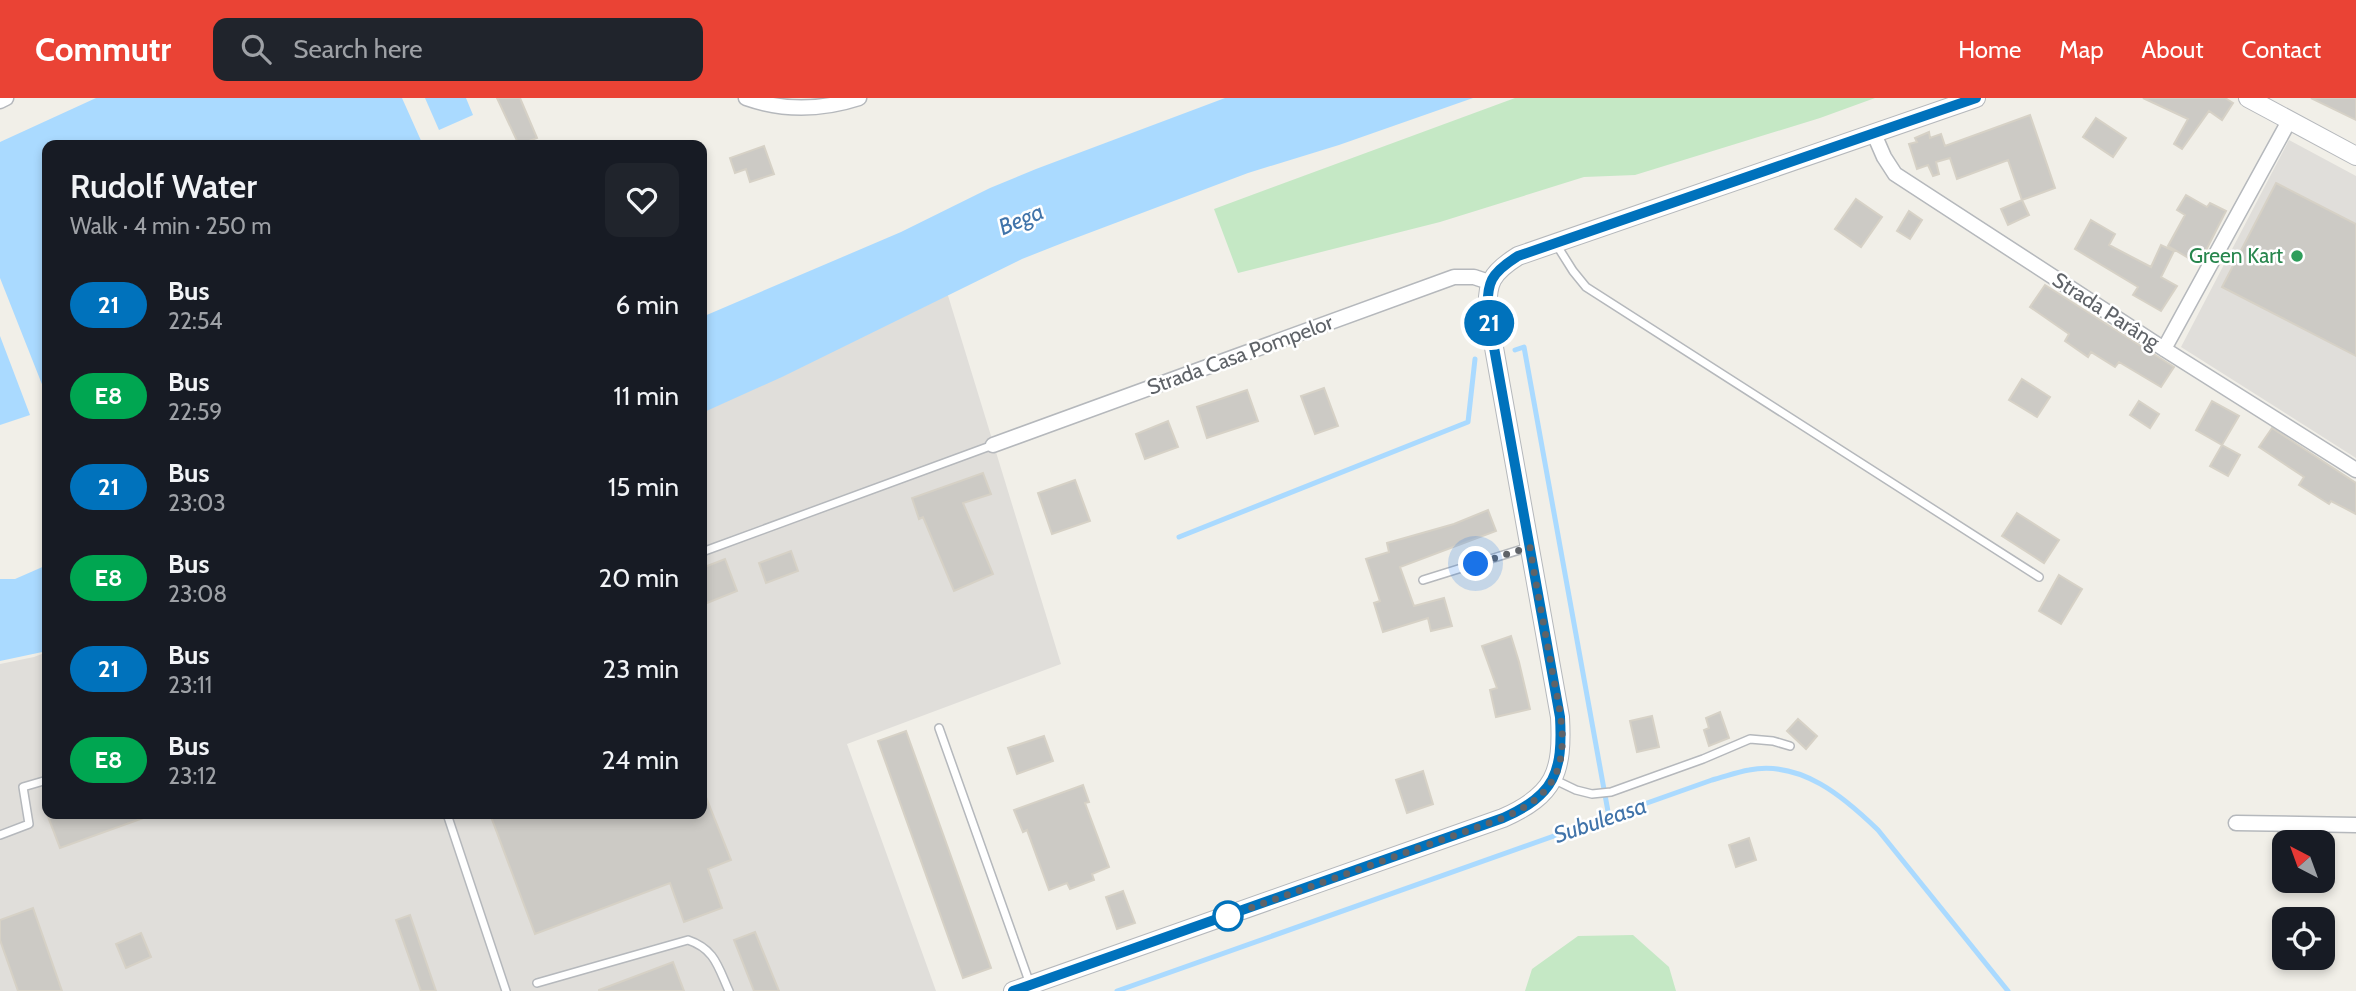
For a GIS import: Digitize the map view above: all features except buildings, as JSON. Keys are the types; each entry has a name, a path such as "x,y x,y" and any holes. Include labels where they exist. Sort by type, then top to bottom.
{"street":[{"path":"0,101 6,98"},
{"path":"746,98 786,108 828,105 859,98"},
{"path":"1021,988 1503,818 1525,808 1542,794 1560,763 1560,717 1488,314 1489,282 1500,267 1518,256 1976,98"},
{"path":"2248,98 2356,156"},
{"path":"2164,349 2289,121"},
{"name":"Strada Parâng","path":"1874,134 1895,174 2356,470"},
{"name":"Strada Casa Pompelor","path":"993,444 1454,277 1474,277 1489,282"},
{"path":"2236,824 2356,825"}],"lane":[{"path":"1556,243 1586,287 2039,577"},
{"path":"707,550 993,444"},
{"path":"1423,580 1530,547"},
{"path":"939,728 1021,988"},
{"path":"1553,779 1592,794 1611,792 1750,739 1790,746"},
{"path":"0,835 29,824 23,787 42,781"},
{"path":"449,819 506,991"},
{"path":"537,983 688,940 702,945 714,956 729,991"}],"shaded area":[{"path":"2289,140 2356,176 2356,458 2181,347"},
{"path":"946,289 1061,664 847,744 936,991 0,991 0,664 42,654 42,819 707,819 707,402"}],"green space":[{"path":"1515,98 1875,98 1820,118 1635,175 1584,177 1440,222 1238,273 1214,209"},
{"path":"1633,935 1669,967 1676,991 1525,991 1532,969 1578,936"}],"water":[{"path":"96,98 402,98 421,140 42,140 42,384 0,278 0,142"},
{"path":"425,98 466,98 473,115 439,130"},
{"name":"Bega","path":"1225,98 1473,98 1339,145 1248,173 1022,259 782,377 707,411 707,315 901,232 990,188"},
{"path":"0,336 30,415 0,425"},
{"path":"42,567 42,652 0,661 0,579 15,579"}],"waterway":[{"path":"1515,350 1524,347 1609,817"},
{"path":"1179,537 1468,422 1475,359"},
{"name":"Subuleasa","path":"1117,991 1712,780 1768,768 1804,776 1820,784 1851,805 1878,830 2008,991"}],"bus line":[{"name":"21","path":"1013,991 1503,818 1525,808 1542,794 1560,763 1560,717 1488,314 1489,282 1500,267 1518,256 1976,98"}],"place":[{"name":"Green Kart","path":"2297,256"}],"route":[{"path":"1228,916 1503,818 1525,808 1542,794 1553,779 1560,763 1560,717 1530,547 1476,564"}]}
